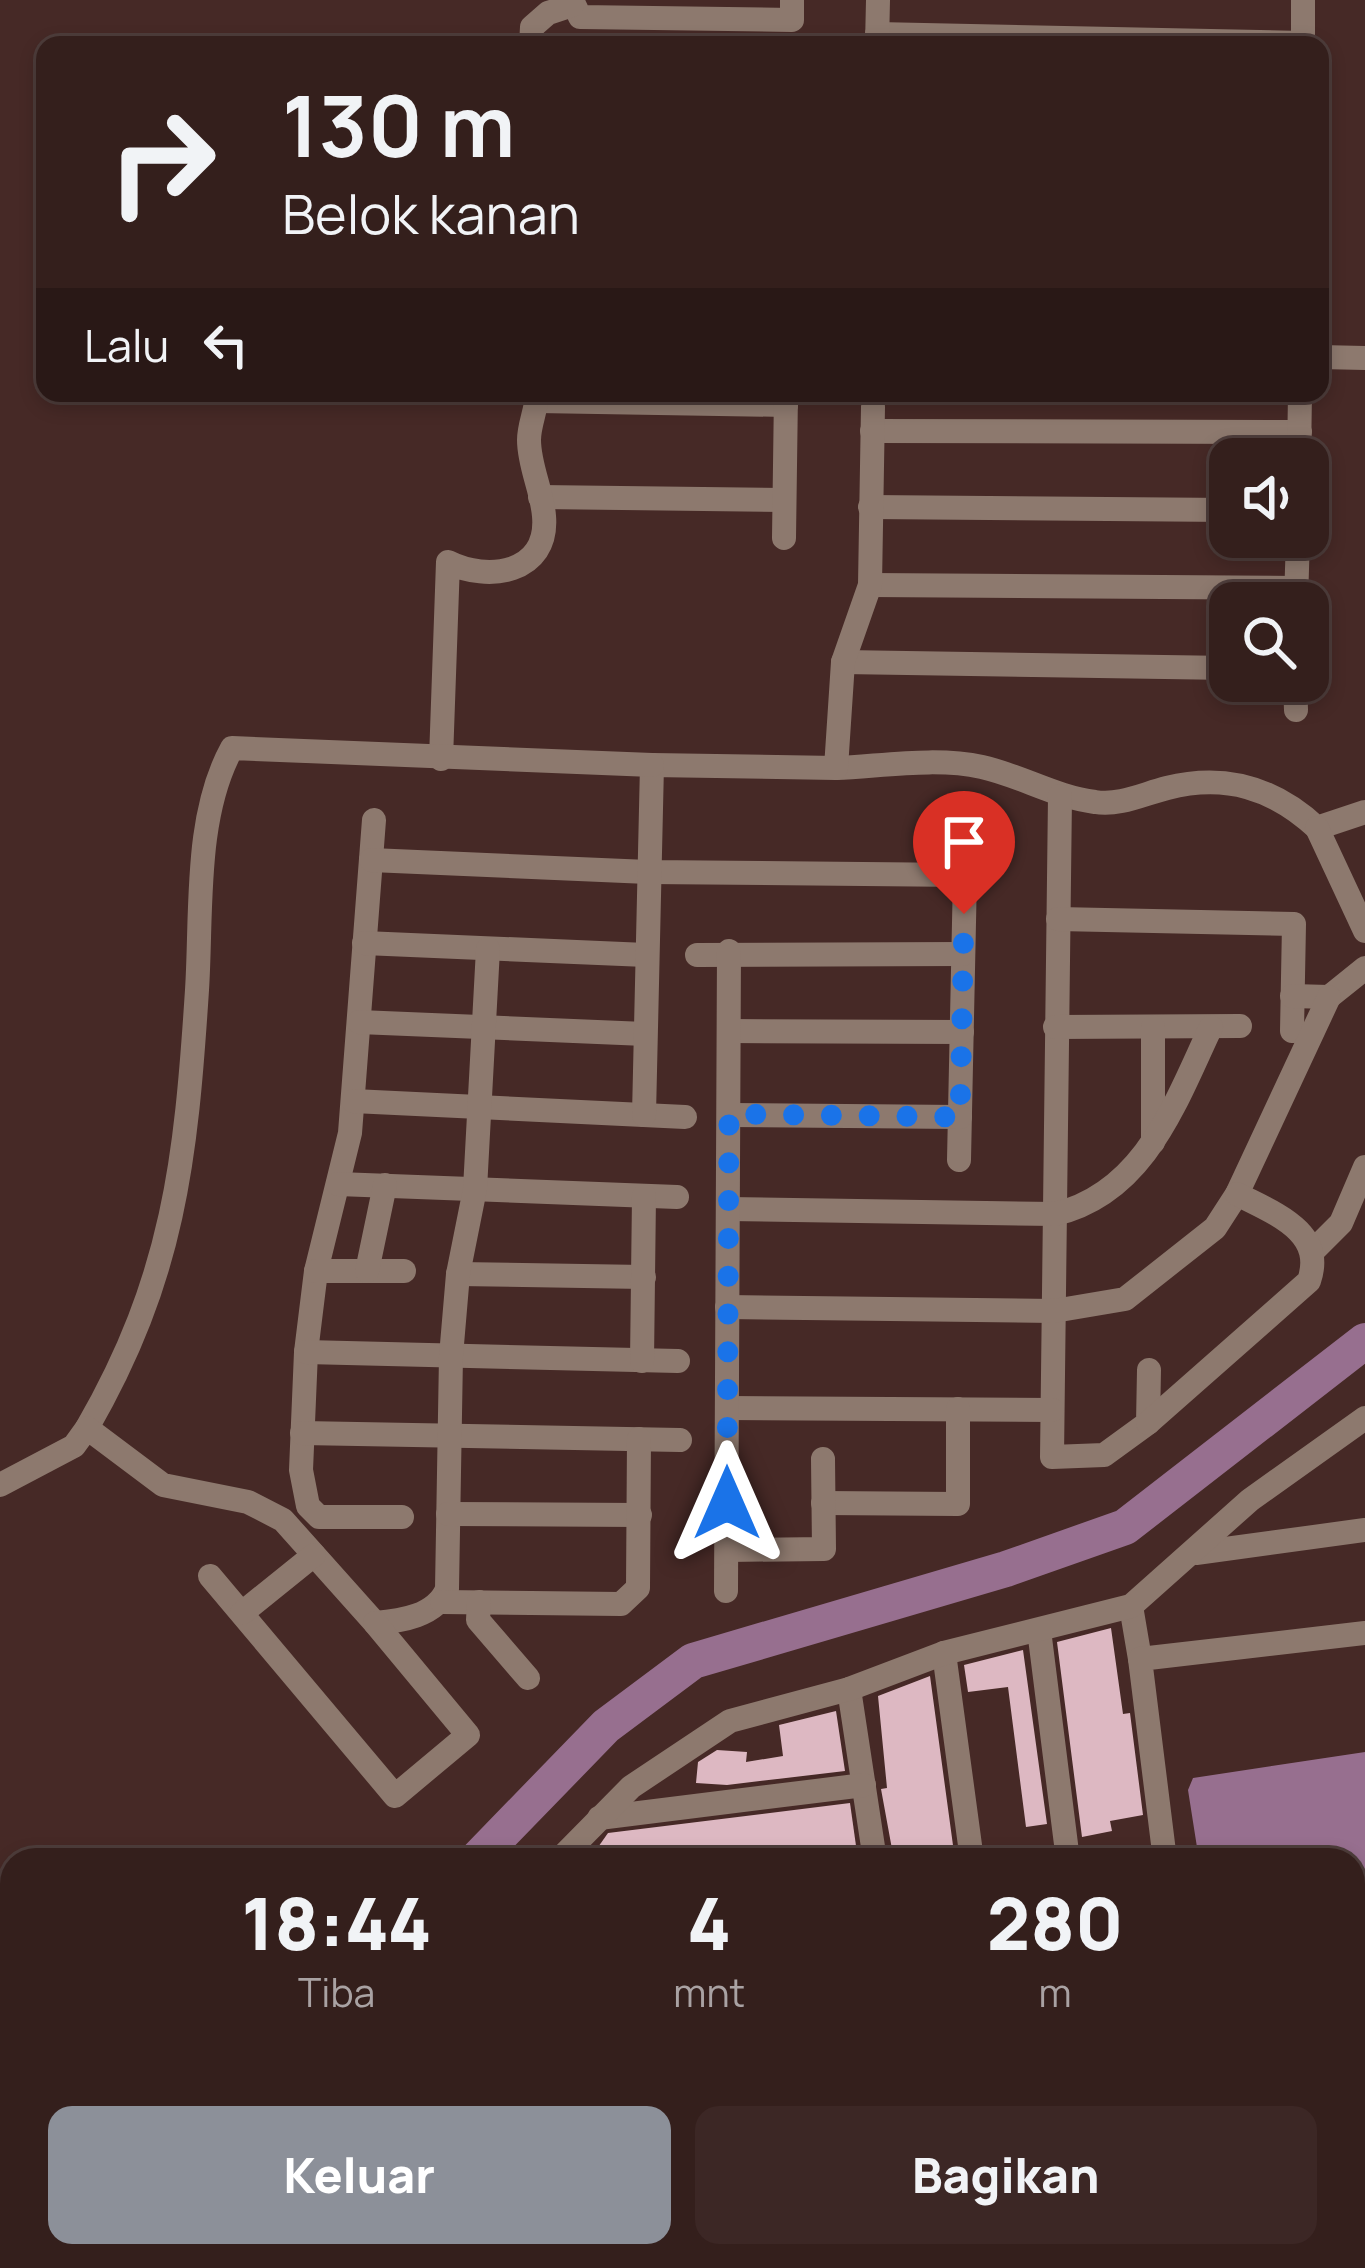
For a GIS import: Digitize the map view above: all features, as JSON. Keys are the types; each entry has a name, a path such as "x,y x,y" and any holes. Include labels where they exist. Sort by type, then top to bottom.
{"street":[{"path":"532,36 532,27 548,13 572,3 580,17 791,20 792,0"},
{"path":"877,36 878,0"},
{"path":"1303,0 1303,36"},
{"path":"1329,357 1365,358"},
{"path":"441,759 448,562 470,574 497,575 519,567 536,550 545,520 529,440 536,402"},
{"path":"784,538 786,402"},
{"path":"1300,402 1300,438"},
{"path":"836,768 843,662 870,585 872,419 1300,432"},
{"path":"540,497 784,500"},
{"path":"871,507 1209,510"},
{"path":"870,585 1209,593"},
{"path":"843,662 1209,668"},
{"path":"1296,702 1296,710"},
{"path":"0,1485 74,1446 129,1355 151,1298 180,1177 206,837 217,775 232,748 652,765 975,765 1019,776 1060,796 1101,803 1190,783 1232,783 1277,796 1318,828 1365,931"},
{"path":"644,1115 652,765"},
{"path":"1060,796 1052,1457 1104,1455 1148,1423 1309,1281 1313,1251 1341,1223 1365,1167"},
{"path":"1318,828 1365,812"},
{"path":"374,820 353,1101 316,1271 302,1433 308,1507 319,1517 402,1517"},
{"path":"371,860 648,872 965,875 959,1160"},
{"path":"1058,919 1294,924 1292,1031"},
{"path":"364,944 646,955"},
{"path":"442,1601 451,1356 458,1274 476,1189 488,949"},
{"path":"697,955 729,951 963,954"},
{"path":"727,1591 729,951"},
{"path":"728,1307 1054,1311 1125,1299 1215,1228 1237,1195 1329,997 1365,968"},
{"path":"1292,996 1329,997"},
{"path":"358,1022 645,1034"},
{"path":"1153,1150 1154,1027"},
{"path":"728,1209 1055,1214 1095,1199 1153,1150 1211,1027"},
{"path":"1055,1028 1240,1027"},
{"path":"729,1031 962,1032"},
{"path":"353,1101 685,1117"},
{"path":"729,1114 960,1117"},
{"path":"338,1184 677,1197"},
{"path":"367,1271 385,1185"},
{"path":"1237,1195 1288,1222 1313,1251"},
{"path":"642,1361 644,1196"},
{"path":"316,1271 404,1271"},
{"path":"458,1274 644,1277"},
{"path":"306,1352 678,1361"},
{"path":"1148,1423 1149,1370"},
{"path":"728,1408 1052,1410"},
{"path":"823,1503 958,1504 958,1409"},
{"path":"87,1428 163,1485 248,1502 283,1520 468,1736 395,1796 210,1576"},
{"path":"571,1848 631,1786 716,1728 759,1710 849,1689 944,1653 1131,1606 1196,1553 1250,1500 1358,1429"},
{"path":"302,1433 680,1440"},
{"path":"375,1624 431,1610 442,1601 621,1604 632,1598 638,1588 639,1439"},
{"path":"727,1550 824,1549 823,1459"},
{"path":"448,1514 640,1515"},
{"path":"1196,1553 1365,1530"},
{"path":"242,1613 314,1555"},
{"path":"479,1602 478,1620 528,1678"},
{"path":"1131,1606 1164,1848"},
{"path":"1040,1630 1067,1848"},
{"path":"1139,1659 1365,1633"},
{"path":"944,1653 970,1848"},
{"path":"849,1689 872,1848"},
{"path":"599,1817 864,1785"}],"shaded area":[{"path":"1365,1752 1365,1848 1197,1848 1188,1790 1193,1778"}],"building":[{"path":"1111,1628 1123,1714 1130,1713 1143,1815 1110,1821 1112,1831 1082,1837 1057,1642"},
{"path":"1023,1650 1047,1824 1026,1827 1008,1687 968,1692 964,1665"},
{"path":"930,1676 953,1848 892,1848 881,1789 887,1788 878,1696"},
{"path":"836,1711 845,1771 727,1785 696,1783 698,1762 717,1750 747,1752 746,1762 783,1756 779,1725"},
{"path":"850,1803 856,1848 597,1848 608,1833"}],"waterway":[{"path":"488,1848 606,1726 693,1661 1006,1569 1125,1527 1365,1341"}],"route":[{"path":"727,1503 729,1114 960,1117 964,914"}]}
